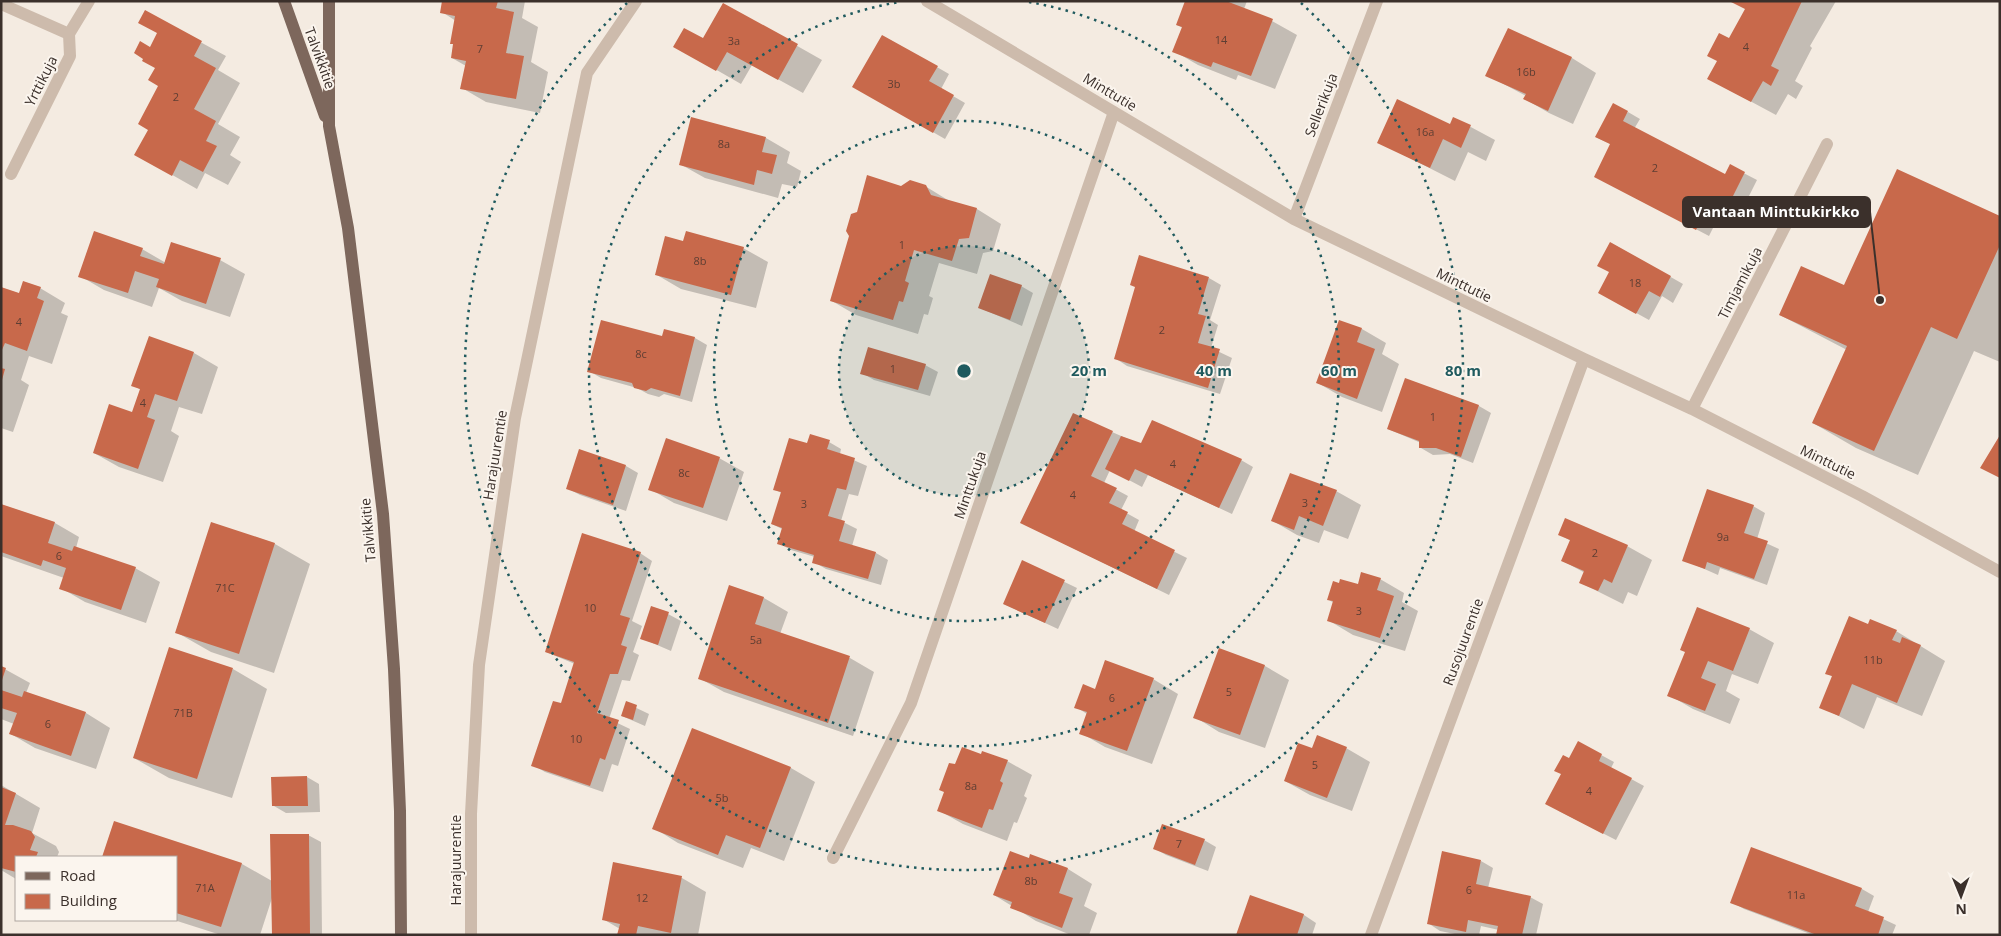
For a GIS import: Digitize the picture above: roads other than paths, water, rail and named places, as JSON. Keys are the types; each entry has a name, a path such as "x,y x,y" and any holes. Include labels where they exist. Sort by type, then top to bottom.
{"main road":[{"name":"Talvikkitie","path":"284,1 329,126 348,228 383,514 394,669 400,811 401,935"},
{"name":"Talvikkitie","path":"329,1 329,126"}],"street":[{"path":"1,4 69,34 89,1"},
{"name":"Harajuurentie","path":"471,935 471,814 479,665 515,418 587,72 636,1"},
{"name":"Minttutie","path":"927,1 1294,219 1692,409 1862,496 2000,572"},
{"name":"Sellerikuja","path":"1294,219 1377,1"},
{"name":"Yrttikuja","path":"11,174 70,56 69,34"},
{"name":"Minttukuja","path":"833,858 911,703 1114,112"},
{"name":"Timjamikuja","path":"1692,409 1827,144"},
{"name":"Rusojuurentie","path":"1372,935 1584,359"}],"place":[{"name":"Vantaan Minttukirkko","path":"1880,300"}]}
